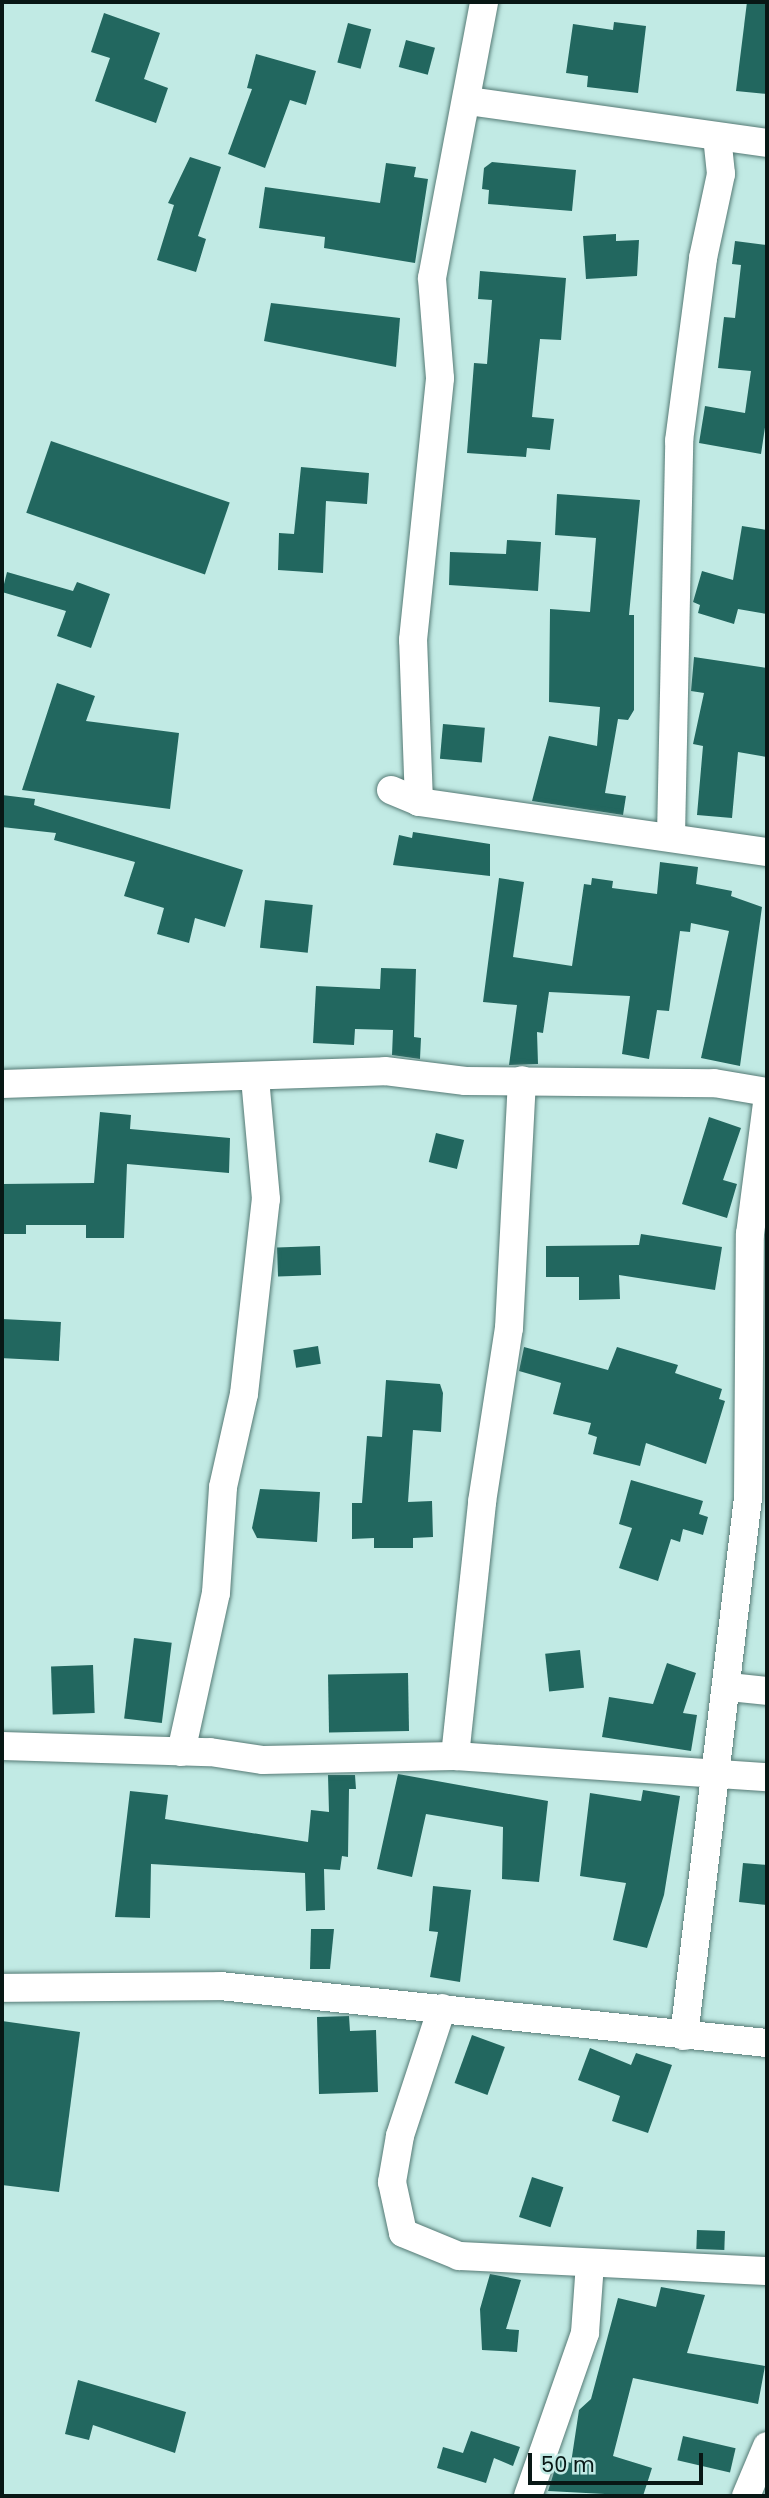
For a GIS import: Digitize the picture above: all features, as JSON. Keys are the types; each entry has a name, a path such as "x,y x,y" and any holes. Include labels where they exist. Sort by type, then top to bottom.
{"street":[{"path":"419,802 413,640 440,377 432,278 454,146 468,101 484,2"},
{"path":"468,101 767,143"},
{"path":"671,836 679,441 703,258 721,174 717,138"},
{"path":"391,790 419,802 671,836 767,852"},
{"path":"2,1084 255,1078 385,1071 522,1080 714,1083 767,1093"},
{"path":"180,1752 216,1593 223,1487 244,1394 266,1199 255,1078"},
{"path":"455,1756 482,1502 509,1328 522,1080"},
{"path":"684,2036 718,1769 720,1714 729,1687 748,1498 758,1339 750,1234 767,1103"},
{"path":"729,1687 767,1691"},
{"path":"2,1746 180,1752 263,1760 455,1756 718,1769 767,1777"},
{"path":"2,1988 220,1986 767,2043"},
{"path":"442,2008 400,2136 392,2182 403,2232 459,2256 767,2271"},
{"path":"528,2496 585,2333 590,2263"},
{"path":"746,2496 767,2446"}],"building":[{"path":"747,2 767,2 767,94 736,91"},
{"path":"104,13 160,33 144,79 168,88 156,123 95,101 110,58 91,52"},
{"path":"614,22 646,26 638,93 587,87 588,76 566,73 573,24 613,30"},
{"path":"348,23 371,29 361,69 337,63"},
{"path":"406,40 435,48 428,75 399,67"},
{"path":"256,54 316,71 306,105 290,100 265,168 228,154 252,89 247,88"},
{"path":"190,157 221,167 198,236 206,239 196,272 157,260 174,205 168,203"},
{"path":"492,162 576,170 572,211 488,204 489,190 482,189 484,168"},
{"path":"386,163 416,167 414,177 428,179 415,263 324,248 325,237 259,228 265,187 380,203"},
{"path":"616,234 616,241 639,240 637,276 586,279 583,236"},
{"path":"735,241 767,245 767,414 761,454 699,443 705,406 745,413 751,371 718,368 724,317 735,318 741,265 732,264"},
{"path":"480,271 566,278 561,340 540,339 532,417 554,419 550,450 527,448 526,457 467,453 474,363 487,364 492,300 478,299"},
{"path":"271,303 400,318 396,367 264,341"},
{"path":"51,441 230,503 205,574 26,513"},
{"path":"301,467 369,473 367,504 326,501 323,573 278,570 279,533 294,534"},
{"path":"557,494 640,500 629,615 634,615 634,710 628,720 618,719 605,793 626,796 623,815 532,801 549,736 597,746 600,707 549,702 550,609 590,612 596,538 555,535"},
{"path":"742,526 767,530 767,614 738,609 734,624 698,613 700,605 693,602 702,571 733,580"},
{"path":"507,540 541,542 538,591 449,585 450,552 506,554"},
{"path":"7,572 73,591 77,582 110,594 91,648 57,636 66,611 2,592"},
{"path":"694,657 767,668 767,757 738,752 732,818 697,815 703,746 693,744 704,693 691,691"},
{"path":"57,683 95,696 86,721 179,733 170,809 22,790"},
{"path":"443,724 485,728 482,763 440,759"},
{"path":"2,795 35,799 34,805 243,870 225,927 195,918 189,943 157,934 164,908 124,896 135,862 54,840 56,833 2,827"},
{"path":"413,832 490,844 490,876 393,865 399,835 412,838"},
{"path":"660,862 698,867 696,884 732,891 731,896 762,907 740,1066 701,1058 729,931 691,923 690,932 680,931 669,1011 657,1010 649,1059 622,1054 630,996 549,992 543,1033 537,1032 538,1064 509,1065 517,1005 483,1002 499,878 524,882 513,957 572,966 584,884 591,885 592,878 613,881 612,888 657,894"},
{"path":"265,900 313,905 308,953 260,948"},
{"path":"381,968 416,969 414,1037 421,1038 420,1059 392,1055 393,1030 355,1029 354,1045 313,1043 316,986 380,989"},
{"path":"100,1112 131,1115 130,1129 230,1138 229,1173 127,1164 124,1238 86,1238 86,1225 26,1225 26,1234 2,1234 2,1184 94,1183"},
{"path":"709,1117 741,1128 723,1180 737,1184 727,1218 682,1204"},
{"path":"436,1133 464,1140 457,1169 429,1162"},
{"path":"641,1234 722,1247 715,1290 619,1275 620,1299 579,1300 579,1277 546,1277 546,1246 639,1245"},
{"path":"320,1246 321,1275 278,1276 277,1248"},
{"path":"2,1319 61,1322 59,1361 2,1358"},
{"path":"318,1346 321,1364 296,1368 293,1350"},
{"path":"524,1347 608,1370 617,1347 678,1365 675,1373 722,1389 719,1399 725,1401 706,1464 646,1443 640,1466 593,1454 597,1437 588,1434 591,1423 553,1414 561,1383 519,1371"},
{"path":"386,1380 440,1384 443,1393 441,1432 413,1430 408,1502 432,1501 433,1537 413,1538 413,1548 374,1548 374,1538 352,1539 352,1503 362,1503 367,1436 382,1437"},
{"path":"631,1480 703,1501 699,1514 708,1517 703,1535 683,1529 680,1542 671,1539 658,1581 619,1568 632,1528 619,1524"},
{"path":"260,1489 320,1492 317,1542 257,1538 252,1528"},
{"path":"134,1638 172,1643 162,1723 124,1718"},
{"path":"580,1650 584,1688 549,1691 545,1654"},
{"path":"667,1663 696,1673 683,1713 697,1715 691,1751 602,1737 609,1697 653,1704"},
{"path":"93,1665 95,1713 53,1714 51,1666"},
{"path":"408,1673 409,1731 329,1732 328,1674"},
{"path":"398,1774 548,1801 539,1882 502,1879 503,1827 426,1814 412,1877 377,1869"},
{"path":"328,1775 355,1775 356,1789 349,1789 348,1857 342,1856 340,1870 324,1869 325,1910 306,1911 305,1873 151,1864 150,1918 115,1917 130,1791 168,1795 165,1819 308,1842 311,1810 329,1812"},
{"path":"643,1790 680,1796 664,1895 647,1948 613,1940 626,1883 580,1876 590,1793 641,1801"},
{"path":"743,1863 767,1865 767,1905 739,1902"},
{"path":"433,1886 471,1890 460,1982 430,1977 438,1932 429,1931"},
{"path":"311,1929 334,1929 330,1969 310,1969"},
{"path":"349,2016 350,2031 376,2030 378,2092 319,2094 317,2017"},
{"path":"2,2021 80,2032 59,2192 2,2185"},
{"path":"472,2035 505,2047 487,2095 455,2083"},
{"path":"590,2048 631,2065 636,2053 672,2065 648,2133 612,2121 620,2096 578,2080"},
{"path":"532,2177 563,2187 550,2227 519,2217"},
{"path":"697,2230 725,2231 724,2250 696,2249"},
{"path":"490,2274 521,2280 506,2329 519,2330 517,2352 482,2350 480,2309"},
{"path":"661,2287 705,2295 687,2353 765,2366 758,2404 633,2378 613,2456 652,2468 643,2496 548,2491 558,2459 571,2463 579,2410 591,2399 618,2298 656,2307"},
{"path":"78,2380 186,2412 175,2453 93,2425 89,2440 65,2434"},
{"path":"471,2431 520,2447 513,2466 494,2458 486,2483 437,2468 443,2447 463,2453"},
{"path":"683,2436 736,2448 730,2473 677,2460"}]}
